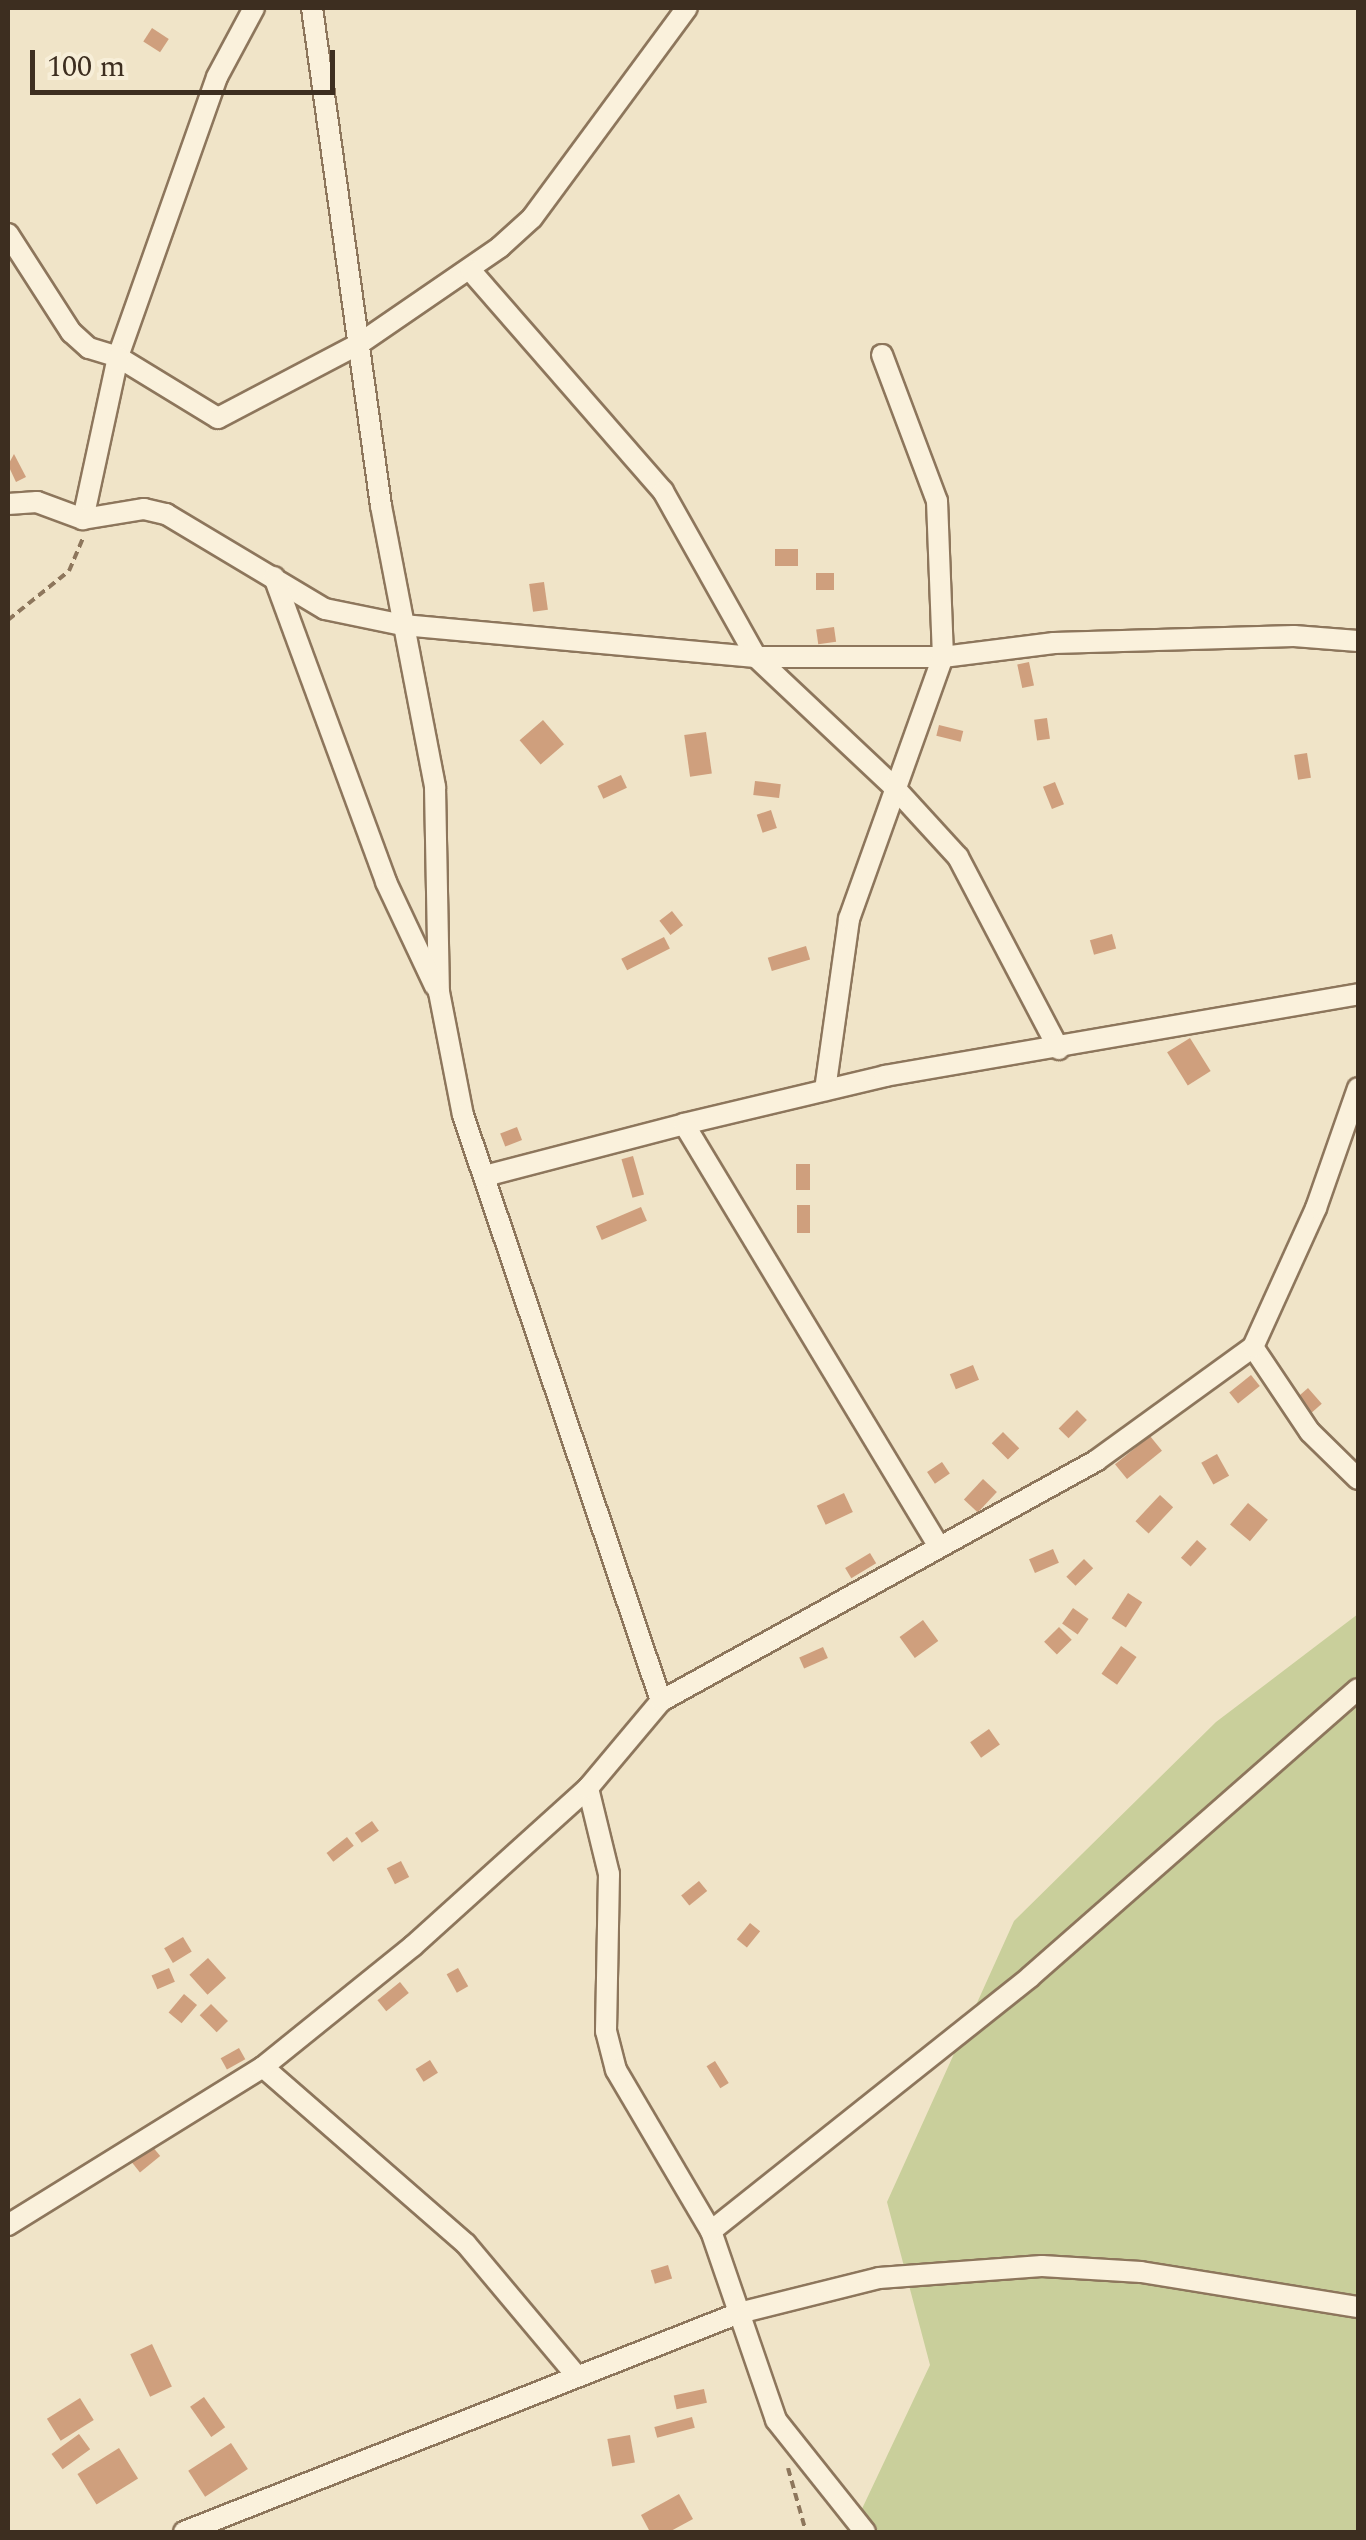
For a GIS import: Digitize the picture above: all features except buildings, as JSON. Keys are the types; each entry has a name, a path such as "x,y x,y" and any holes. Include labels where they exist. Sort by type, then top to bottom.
{"street":[{"path":"82,518 118,357 218,77 254,8"},
{"path":"312,8 403,625 435,787 439,992 464,1116 662,1701"},
{"path":"8,234 71,332 89,348 118,357 222,418 359,344 471,271 532,218 687,8"},
{"path":"471,271 662,491 756,657 893,786 970,876 1059,1049"},
{"path":"824,1090 849,919 893,786 943,656 937,501 882,355"},
{"path":"8,504 37,502 82,518 144,509 166,514 325,609 403,625 756,657 943,656 1054,643 1294,636 1358,640"},
{"path":"274,577 386,882 439,992"},
{"path":"485,1176 824,1090 1358,994"},
{"path":"8,2225 263,2067 413,1946 588,1788 662,1701 937,1543 1098,1460 1252,1347 1316,1208 1358,1088"},
{"path":"684,1124 937,1543"},
{"path":"1252,1347 1310,1432 1358,1480"},
{"path":"711,2230 1030,1977 1358,1689"},
{"path":"588,1788 609,1874 606,2030 616,2070 711,2230 776,2420 866,2532"},
{"path":"263,2067 466,2244 575,2374"},
{"path":"184,2532 575,2374 739,2314 880,2278 1042,2266 1141,2272 1358,2306"}],"path":[{"path":"8,620 76,562 82,518"},
{"path":"786,2458 806,2532"}],"green space":[{"path":"1358,1614 1358,2532 851,2532 930,2365 887,2202 1014,1921 1216,1722"}]}
